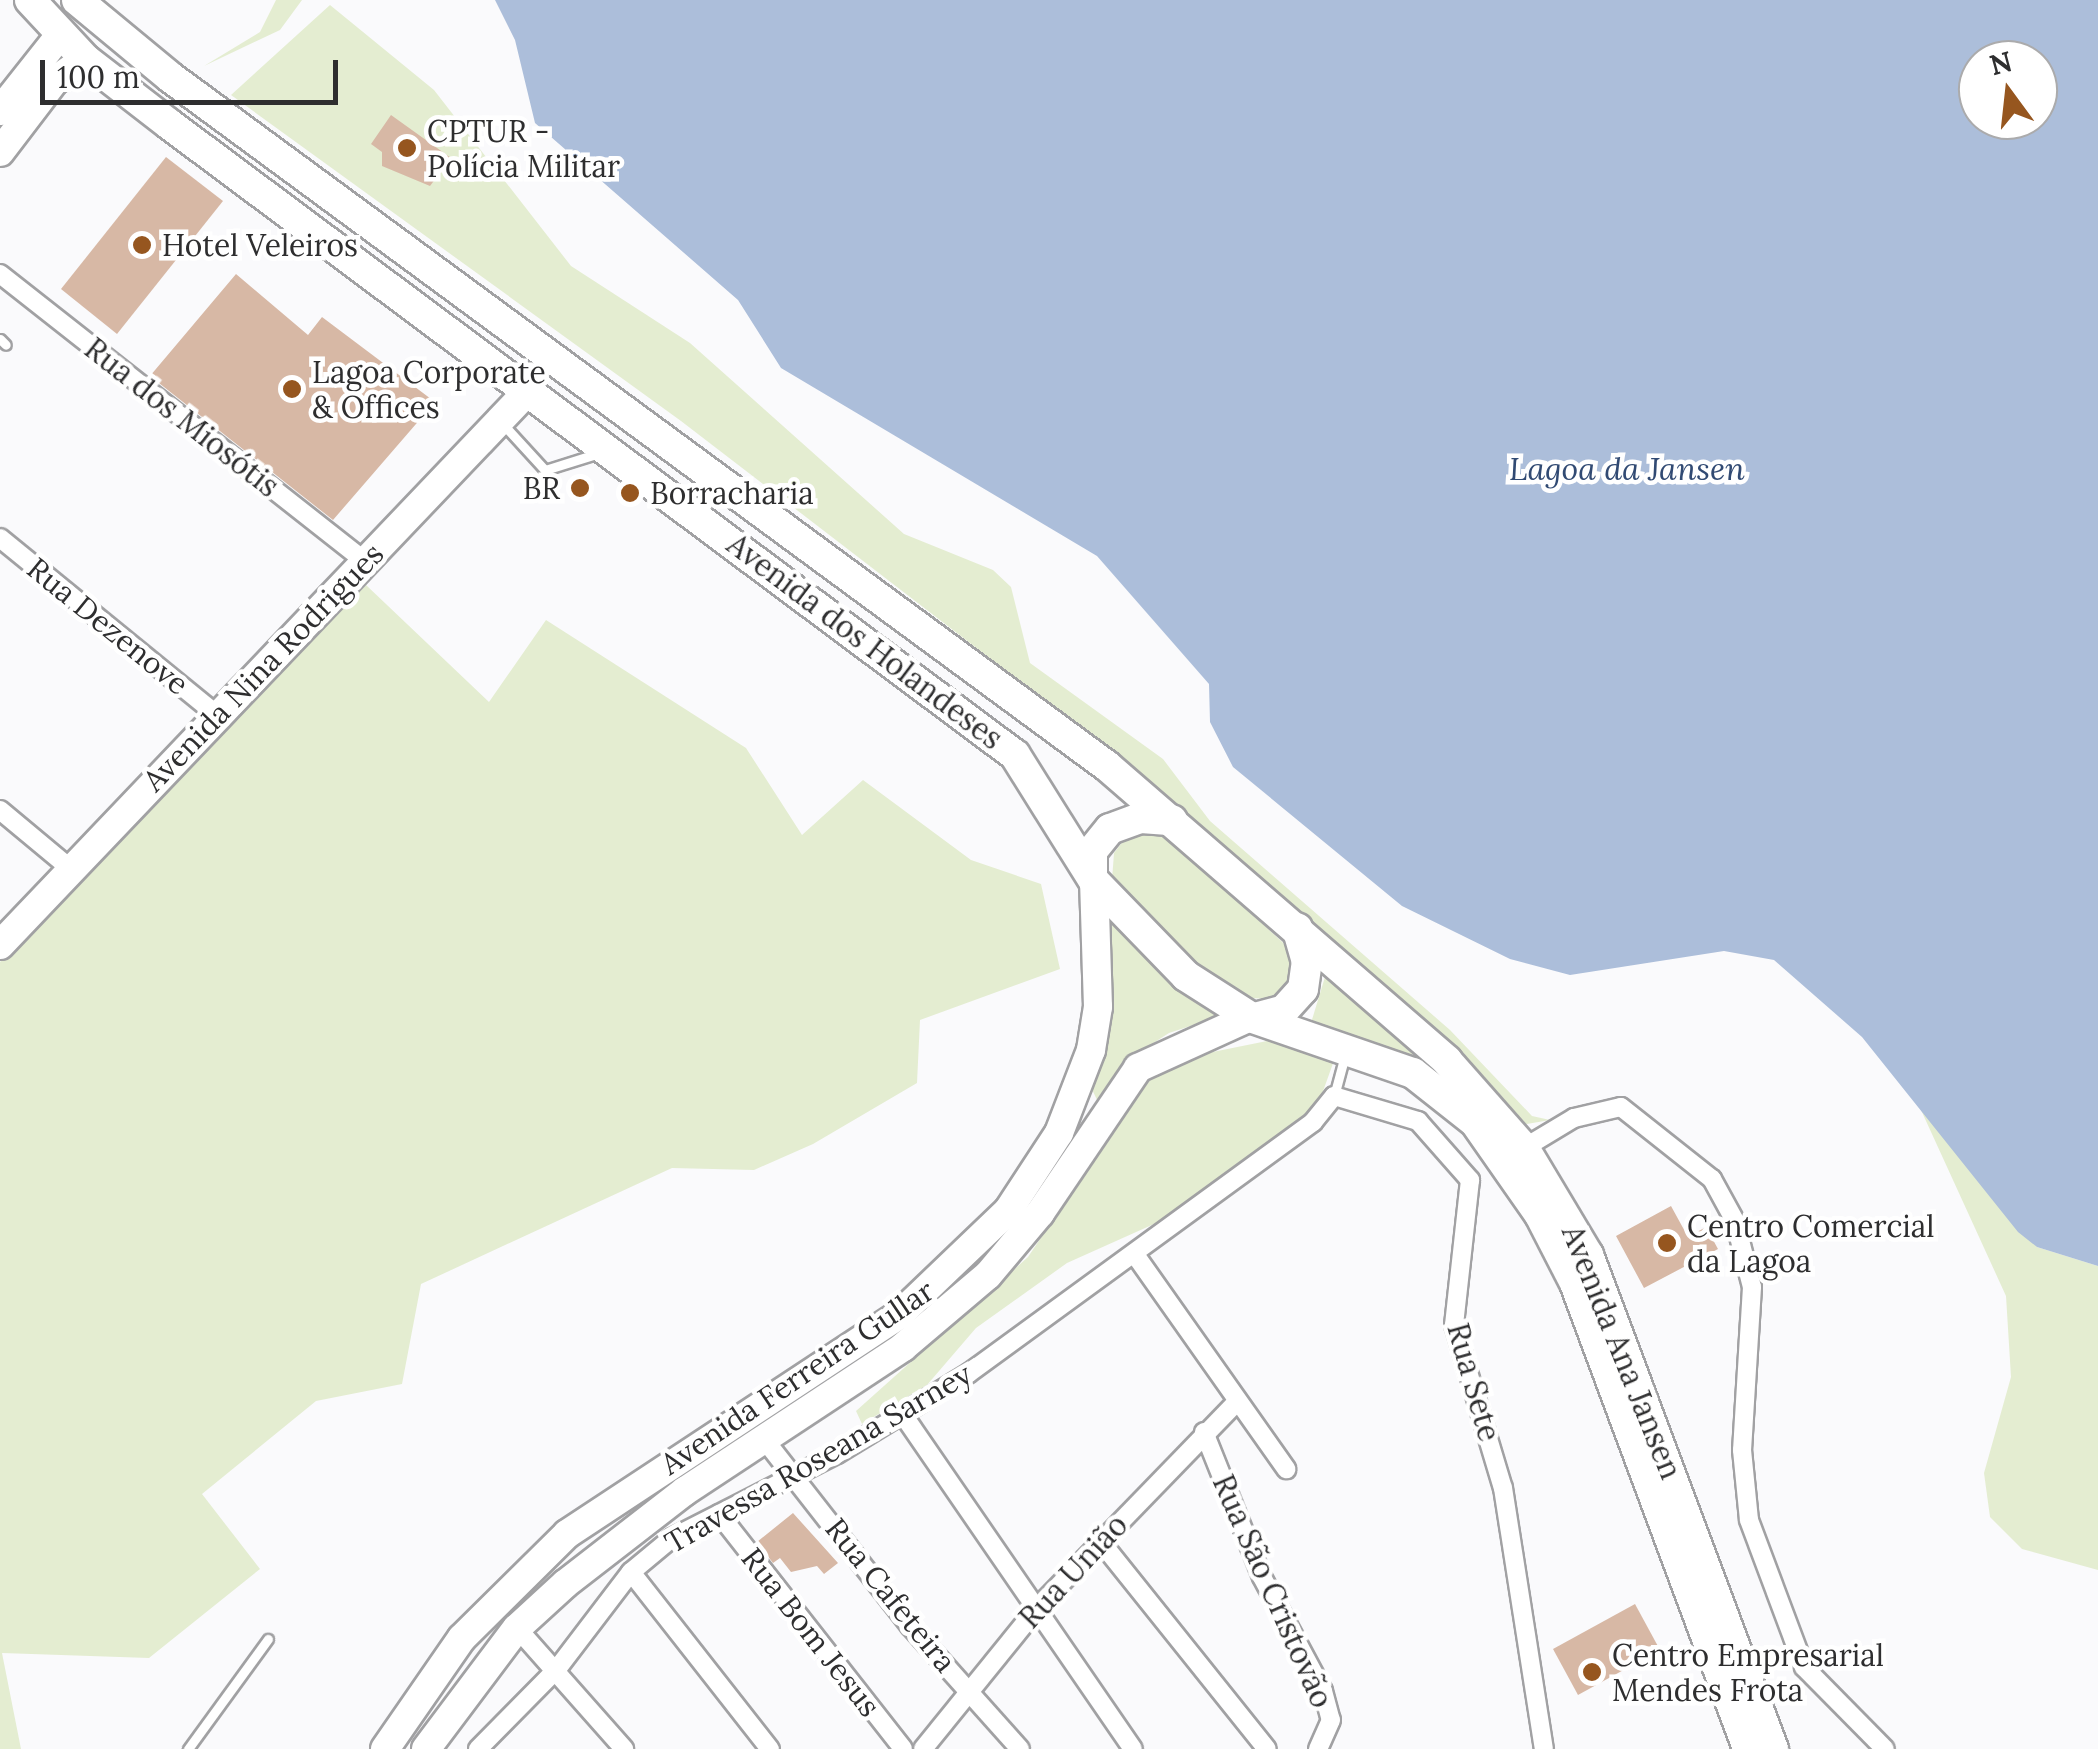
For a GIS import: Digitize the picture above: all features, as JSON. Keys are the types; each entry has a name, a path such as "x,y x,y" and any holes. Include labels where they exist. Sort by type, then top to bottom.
{"main road":[{"name":"Avenida dos Holandeses","path":"30,0 85,59 1015,755 1093,879 1162,956 1252,1018"},
{"name":"Avenida dos Holandeses","path":"77,0 1172,820 1296,928"},
{"path":"0,111 60,34"},
{"path":"1,148 54,82 85,59"},
{"path":"528,391 546,378 562,380 822,572 861,584"},
{"name":"Avenida Nina Rodrigues","path":"0,945 216,714 528,391"},
{"path":"1093,879 1092,851 1110,829 1140,818 1172,820"},
{"name":"Avenida Ferreira Gullar","path":"385,1749 462,1638 532,1565 606,1505 916,1302 983,1240 1040,1167 1092,1050 1093,879"},
{"path":"1252,1018 1284,1010 1303,989 1307,962 1296,928"},
{"name":"Avenida Ana Jansen","path":"1296,928 1448,1062 1524,1148 1588,1254 1773,1749"},
{"name":"Avenida Ferreira Gullar","path":"426,1749 517,1628 626,1534 903,1348 988,1275 1138,1068 1252,1018"},
{"name":"Avenida Ana Jansen","path":"1252,1018 1347,1048 1437,1087 1474,1122 1540,1215 1597,1337 1748,1749"},
{"path":"774,1397 792,1421"}],"street":[{"name":"Rua dos Miosótis","path":"0,274 364,560"},
{"name":"Rua Dezenove","path":"0,538 216,714"},
{"path":"0,810 72,870"},
{"name":"Travessa Roseana Sarney","path":"478,1749 557,1669 631,1572 719,1514 904,1416 1136,1256 1314,1122 1334,1096"},
{"name":"Rua Sete","path":"1334,1096 1418,1121 1470,1180 1454,1325 1503,1488 1544,1749"},
{"path":"1524,1148 1574,1118 1621,1106 1712,1179 1735,1222 1752,1287 1742,1450 1746,1508 1804,1667 1885,1749"},
{"path":"1136,1256 1236,1404 1286,1468"},
{"name":"Rua União","path":"923,1749 1040,1606 1204,1432 1236,1404"},
{"path":"904,1416 1040,1606 1133,1749"},
{"name":"Rua São Cristovão","path":"1204,1432 1262,1577 1323,1691 1331,1720 1318,1749"},
{"name":"Rua Cafeteira","path":"764,1439 910,1626 1020,1749"},
{"name":"Rua Bom Jesus","path":"719,1514 904,1749"},
{"path":"1101,1542 1267,1749"},
{"path":"631,1572 770,1749"},
{"path":"517,1628 624,1749"}],"lane":[{"path":"499,420 545,470 607,450"},
{"path":"1334,1096 1347,1048"},
{"path":"188,1749 268,1639"}],"green space":[{"path":"276,0 302,0 280,30 204,66 260,32"},
{"path":"330,5 434,90 571,266 690,343 904,534 993,570 1011,587 1030,663 1163,759 1210,821 1450,1030 1532,1116 1550,1120 1521,1125 1130,766 681,421 231,95"},
{"path":"366,585 489,702 546,620 746,748 802,835 863,780 971,860 1041,884 1060,969 920,1020 917,1083 813,1144 754,1170 672,1168 421,1284 402,1384 316,1401 202,1494 260,1569 149,1658 2,1653 21,1749 0,1749 0,962"},
{"path":"1147,831 1170,839 1290,949 1290,987 1273,999 1248,998 1195,966 1112,880 1114,853 1127,836"},
{"path":"1111,918 1156,966 1224,1015 1169,1033 1138,1053 1097,1100 1090,1085 1104,920"},
{"path":"1328,967 1412,1040 1414,1058 1311,1023"},
{"path":"1267,1041 1336,1055 1317,1108 1183,1211 1067,1263 976,1328 927,1385 862,1424 856,1411 1028,1257 1146,1081 1178,1059"},
{"path":"1921,1110 2037,1247 2098,1266 2098,1570 2022,1549 1990,1517 1984,1473 2011,1377 2006,1296"}],"water":[{"name":"Lagoa da Jansen","path":"495,0 2098,0 2098,1266 2037,1247 2018,1232 1862,1037 1774,960 1724,951 1570,975 1510,959 1402,906 1233,767 1210,722 1209,684 1097,556 781,368 738,300 535,123 515,40"}],"building":[{"name":"CPTUR - Polícia Militar","path":"391,115 451,158 430,186 382,166 382,152 371,144"},
{"name":"Hotel Veleiros","path":"166,157 223,201 117,334 61,289"},
{"name":"Lagoa Corporate & Offices","path":"236,274 308,335 322,317 435,402 333,520 150,376"},
{"name":"Centro Comercial da Lagoa","path":"1671,1206 1688,1237 1706,1227 1718,1249 1644,1288 1616,1236"},
{"path":"793,1513 838,1563 824,1574 817,1566 791,1572 780,1558 773,1563 757,1542"},
{"name":"Centro Empresarial Mendes Frota","path":"1635,1604 1660,1650 1578,1695 1553,1649"}],"place":[{"name":"CPTUR - Polícia Militar","path":"407,148"},
{"name":"Hotel Veleiros","path":"142,245"},
{"name":"Lagoa Corporate & Offices","path":"292,389"},
{"name":"BR","path":"580,488"},
{"name":"Borracharia","path":"630,493"},
{"name":"Centro Comercial da Lagoa","path":"1667,1243"},
{"name":"Centro Empresarial Mendes Frota","path":"1592,1672"}]}
